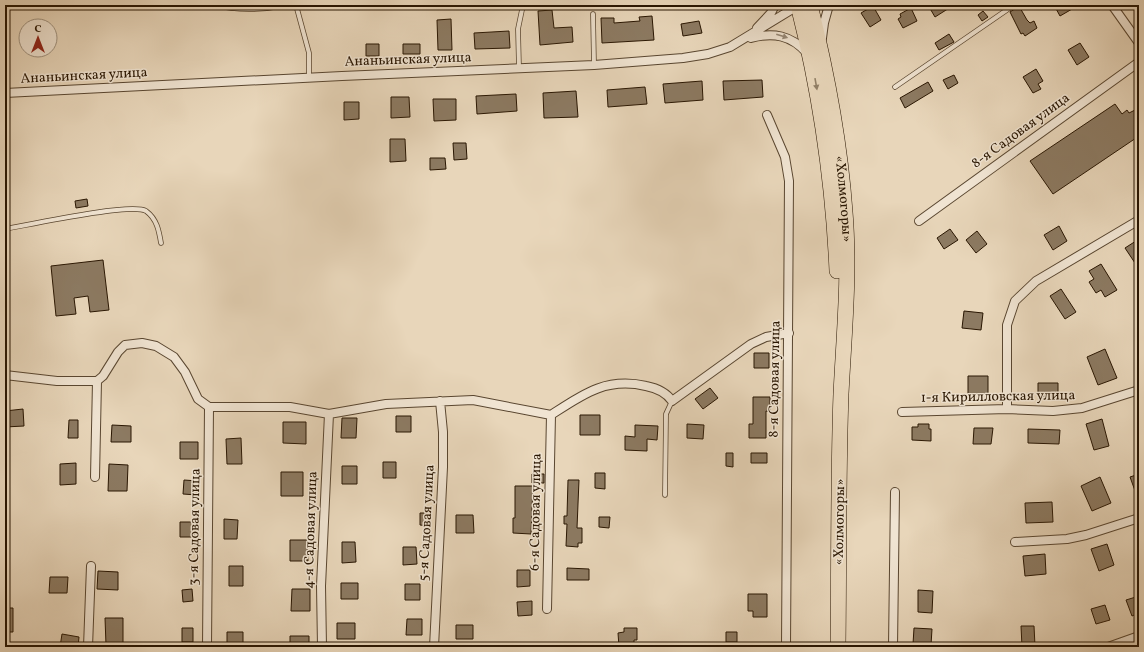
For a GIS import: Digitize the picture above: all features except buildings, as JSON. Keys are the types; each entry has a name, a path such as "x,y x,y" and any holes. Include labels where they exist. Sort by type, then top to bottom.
{"highway":[{"name":"«Холмогоры»","path":"799,5 817,59"},
{"name":"«Холмогоры»","path":"810,5 834,223 841,396 838,647"}],"street":[{"path":"744,39 771,13 775,5"},
{"name":"Ананьинская улица","path":"5,93 309,77 519,69 695,57 720,50 744,39 799,5"},
{"path":"744,39 769,34 783,36 797,44 817,59 829,5"},
{"path":"1112,5 1139,43"},
{"name":"8-я Садовая улица","path":"919,221 1139,62"},
{"name":"8-я Садовая улица","path":"767,115 785,157 789,181 786,647"},
{"path":"1007,409 1007,325 1015,301 1036,281 1139,220"},
{"path":"96,477 98,381 103,376 114,357 126,345 135,342 149,344 160,348 174,357 185,372 198,399 209,407 290,407 329,414 373,406 473,400 551,414 598,388 616,383 633,383 648,386 668,395 672,401 751,344 766,337 789,333"},
{"path":"5,375 57,381 98,381"},
{"name":"1-я Кирилловская улица","path":"902,412 1007,409 1053,411 1082,408 1139,390"},
{"name":"5-я Садовая улица","path":"434,647 443,460 443,432 440,401"},
{"name":"3-я Садовая улица","path":"206,647 209,407"},
{"name":"4-я Садовая улица","path":"322,647 321,586 329,414"},
{"name":"6-я Садовая улица","path":"547,609 551,414"},
{"path":"892,647 895,492"},
{"path":"1015,542 1067,540 1139,518"},
{"path":"88,647 91,566"},
{"path":"1108,647 1139,636"}],"lane":[{"path":"215,5 228,8 252,10 286,5"},
{"path":"296,5 309,54 309,77"},
{"path":"519,69 518,29 523,5"},
{"path":"895,87 1014,5"},
{"path":"593,14 594,65"},
{"path":"5,229 103,211 132,208 145,210 153,218 159,230 160,243"},
{"path":"665,496 666,414 672,401"}]}
